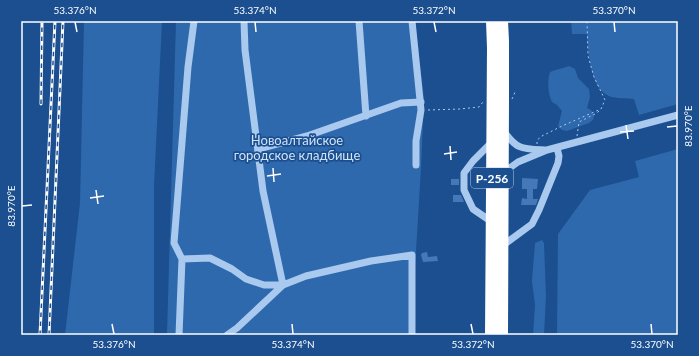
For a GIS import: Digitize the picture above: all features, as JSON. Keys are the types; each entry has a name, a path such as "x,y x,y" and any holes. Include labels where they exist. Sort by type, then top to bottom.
{"highway":[{"name":"Р-256","path":"491,335 492,21"},
{"name":"Р-256","path":"502,21 502,335"}],"street":[{"path":"180,335 182,259 174,243 188,67 194,21"},
{"path":"244,21 245,50 263,191 284,286"},
{"path":"359,21 366,116"},
{"path":"412,21 421,102 416,141 416,165"},
{"path":"258,150 307,136 401,103 421,102"},
{"path":"503,176 518,162 547,150 678,115"},
{"path":"503,130 516,146 536,150 547,150"},
{"path":"492,142 473,161 464,173 464,190 472,209 492,222"},
{"path":"502,246 532,224 558,162 559,156 557,148"},
{"path":"226,335 237,328 284,286 306,276 371,261 412,255 412,335"},
{"path":"182,259 210,258 232,268 246,279 264,285 284,286"}],"path":[{"path":"581,141 577,136 578,122 597,113 601,109 605,100 594,77 588,56 587,21"},
{"path":"512,100 516,90"},
{"path":"421,110 479,107 485,100"},
{"path":"536,150 537,141 540,137 601,109"}],"green space":[{"path":"84,21 162,21 154,186 154,335 65,335 80,203"},
{"name":"Новоалтайское городское кладбище","path":"176,21 415,21 424,98 411,335 167,335"},
{"path":"571,21 678,21 678,87 676,87 678,104 639,115 634,99 612,97 603,92 598,86 591,69 587,34 572,34"},
{"path":"569,66 575,69 578,78 589,89 590,97 587,108 591,110 594,115 593,120 589,123 567,131 562,130 558,126 562,111 552,102 548,83 550,72"},
{"path":"678,149 678,335 557,335 558,234 590,190 639,177 635,161"},
{"path":"542,240 544,243 546,296 544,335 533,335 535,305 532,281 535,243"}],"building":[{"path":"522,178 538,179 537,189 533,189 533,199 538,199 536,205 521,205 522,198 527,199 527,189 522,189"},
{"path":"451,179 459,179 459,185 451,185"},
{"path":"453,195 461,195 464,202 453,202"},
{"path":"427,252 428,257 437,256 438,261 423,262 421,255 422,253"}],"railway":[{"path":"41,104 42,21"},
{"path":"40,335 55,21"},
{"path":"49,335 63,21"}]}
